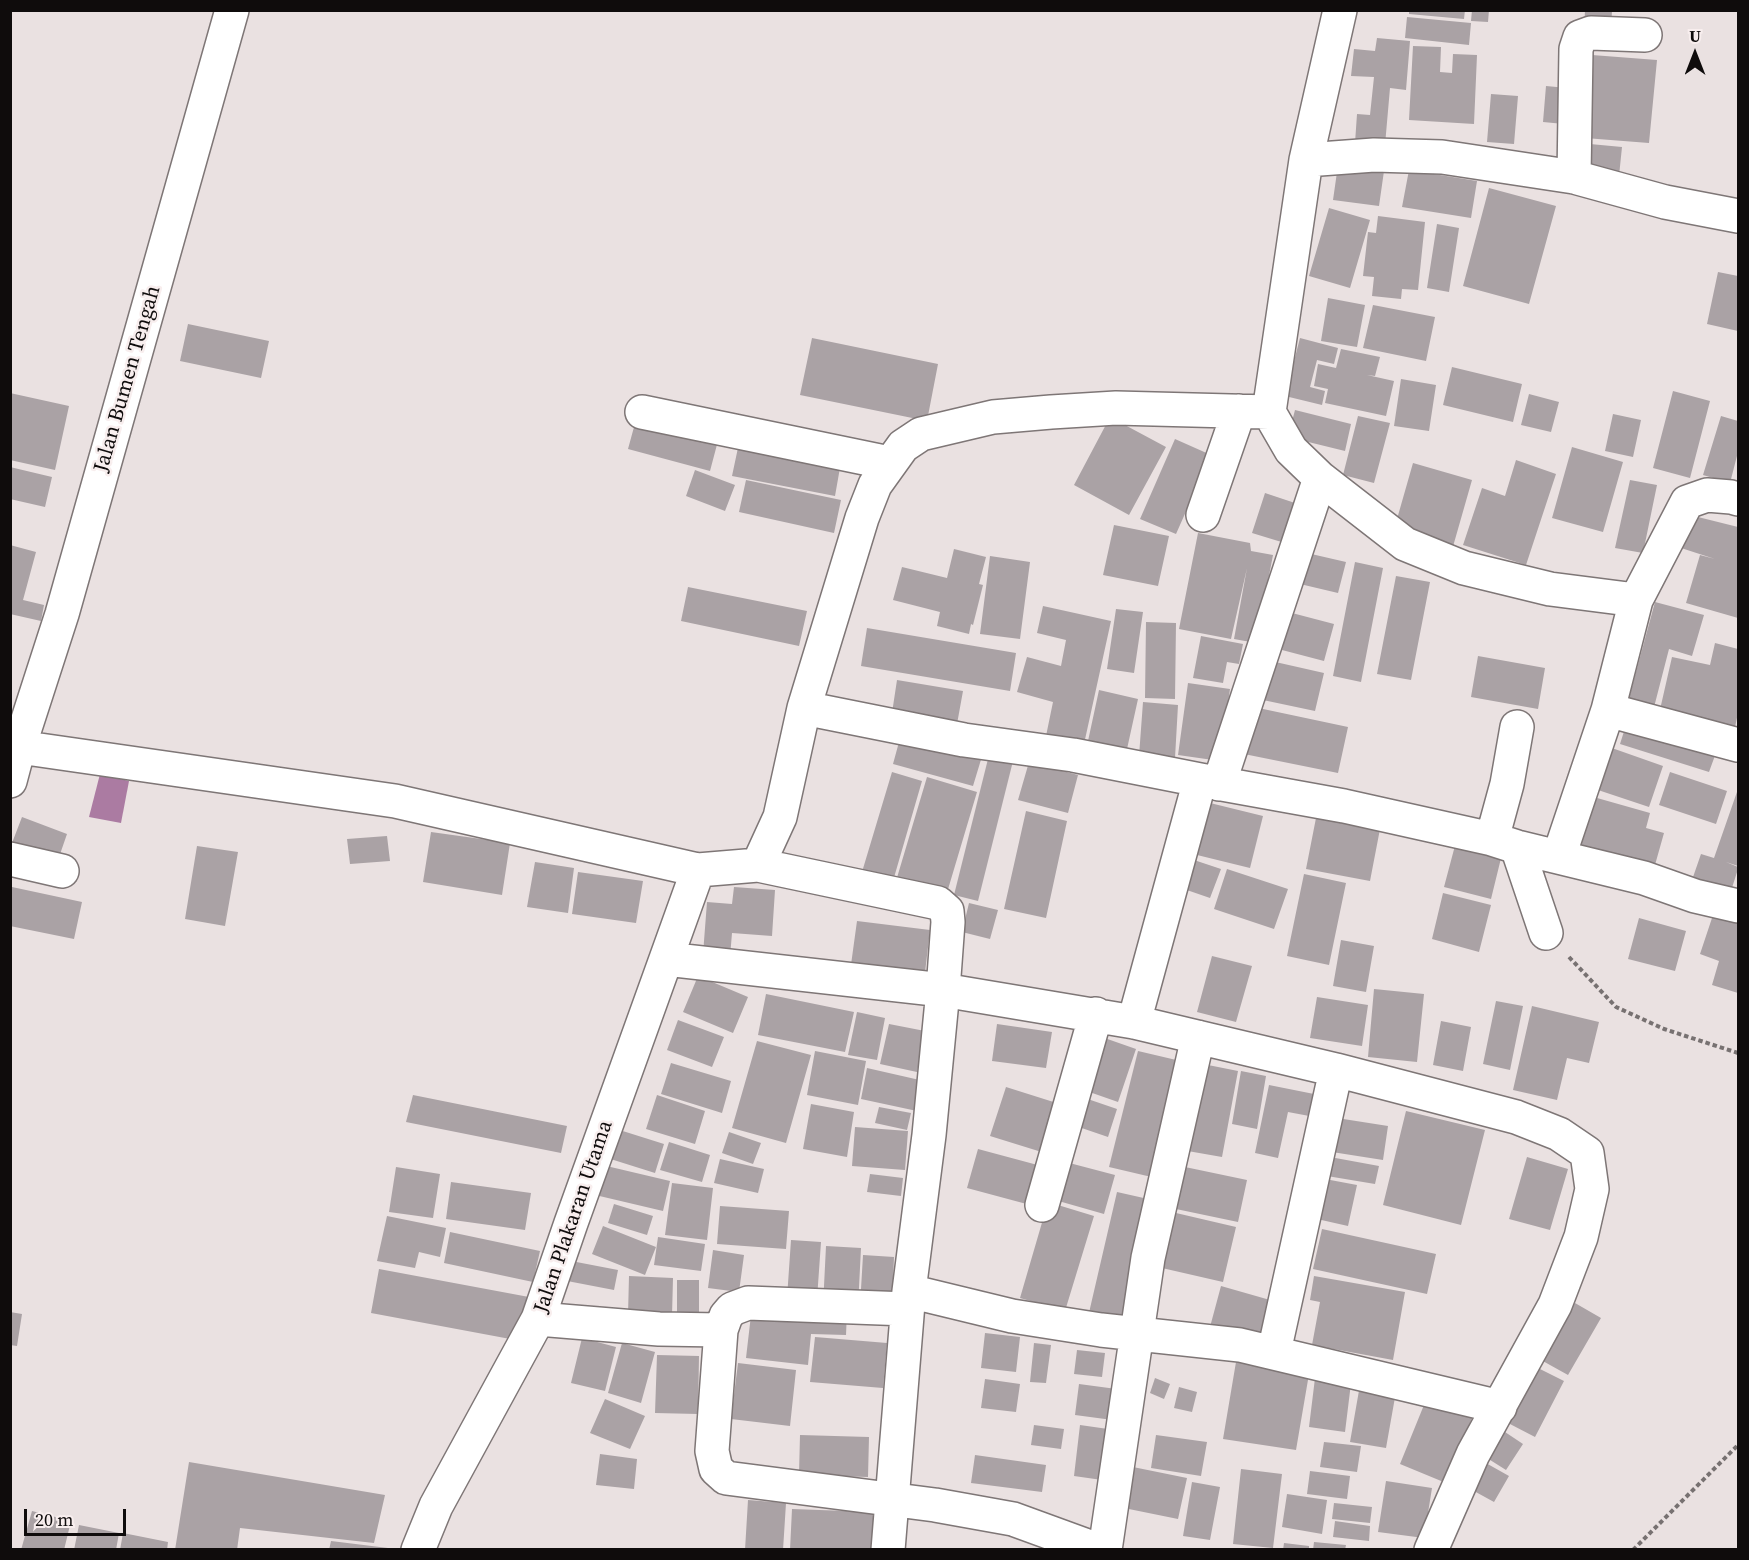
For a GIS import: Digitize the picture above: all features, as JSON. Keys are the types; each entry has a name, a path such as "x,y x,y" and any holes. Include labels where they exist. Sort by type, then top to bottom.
{"street":[{"name":"Jalan Bumen Tengah","path":"10,781 65,603 231,10"},
{"path":"1203,515 1254,411 1340,10"},
{"path":"1574,177 1576,49 1580,37 1591,33 1645,35"},
{"path":"1306,160 1374,155 1442,157 1574,177 1665,202 1738,216"},
{"path":"758,865 780,818 804,708 862,518 875,485 889,464 903,446 921,434 993,417 1116,408 1254,411 1320,478 1405,544 1464,568 1550,589 1636,600"},
{"path":"642,412 889,464"},
{"path":"1134,1022 1209,782 1320,478"},
{"path":"1559,856 1608,710 1636,600 1687,502 1707,495 1738,499"},
{"path":"804,708 964,740 1073,755 1344,806 1559,856 1644,878 1695,896 1738,906"},
{"path":"1608,710 1738,745"},
{"path":"1517,727 1507,784 1505,843 1546,933"},
{"path":"19,747 395,801 698,870 758,865 938,903 947,911 943,990 929,1135 908,1300 888,1550"},
{"path":"10,859 62,871"},
{"name":"Jalan Plakaran Utama","path":"418,1550 436,1506 538,1319 698,870"},
{"path":"666,959 943,990 1134,1022 1336,1070 1516,1117 1559,1134 1587,1153 1592,1189 1581,1237 1555,1305 1473,1454 1431,1550"},
{"path":"1042,1205 1096,1014"},
{"path":"1105,1550 1148,1258 1198,1037"},
{"path":"1274,1352 1336,1070"},
{"path":"1098,1550 1014,1519 891,1499 726,1478 716,1469 712,1451 721,1330 726,1316 732,1309 748,1303 908,1300 1137,1334 1240,1345 1500,1407"},
{"path":"538,1319 659,1329 721,1330"}],"path":[{"path":"1546,933 1616,1007 1664,1029 1738,1053"},
{"path":"1633,1550 1738,1445"}],"shaded area":[{"path":"100,774 129,781 121,823 89,817"}],"building":[{"path":"1409,10 1465,10 1464,19 1409,14"},
{"path":"1472,10 1489,10 1488,22 1471,21"},
{"path":"1585,10 1612,10 1611,33 1584,32"},
{"path":"1407,17 1471,23 1469,45 1405,38"},
{"path":"1377,38 1410,41 1406,90 1390,88 1385,145 1355,143 1357,114 1370,115 1374,77 1351,76 1354,49 1375,51"},
{"path":"1413,46 1441,47 1440,72 1452,73 1453,54 1477,55 1474,124 1409,120"},
{"path":"1592,55 1657,60 1649,143 1585,138"},
{"path":"1546,86 1567,88 1564,124 1543,122"},
{"path":"1491,94 1518,96 1514,144 1487,142"},
{"path":"1590,144 1622,147 1619,176 1587,173"},
{"path":"1338,165 1384,171 1379,206 1333,200"},
{"path":"1409,170 1477,181 1471,218 1402,207"},
{"path":"1489,188 1556,206 1529,304 1463,286"},
{"path":"1329,208 1370,220 1350,288 1309,276"},
{"path":"1378,216 1425,222 1418,290 1402,289 1401,299 1372,296 1374,277 1363,276 1368,232 1376,233"},
{"path":"1437,224 1459,228 1449,292 1427,288"},
{"path":"1718,272 1738,276 1738,331 1707,324"},
{"path":"1328,298 1365,305 1357,347 1321,341"},
{"path":"1373,305 1435,317 1426,361 1363,348"},
{"path":"188,324 269,341 261,378 180,361"},
{"path":"812,338 938,364 927,421 800,395"},
{"path":"1300,338 1338,348 1334,364 1317,360 1310,387 1325,391 1322,405 1285,396"},
{"path":"1341,349 1380,357 1375,376 1367,375 1394,381 1386,416 1325,403 1328,389 1314,386 1318,364 1336,368"},
{"path":"1452,367 1522,384 1513,422 1443,405"},
{"path":"1401,379 1436,385 1429,431 1394,426"},
{"path":"1673,391 1710,401 1690,478 1653,468"},
{"path":"10,393 69,406 55,470 10,460"},
{"path":"1529,394 1559,402 1551,432 1521,425"},
{"path":"1295,410 1351,424 1345,451 1288,437"},
{"path":"1613,414 1641,420 1633,457 1605,451"},
{"path":"637,416 719,437 710,471 628,449"},
{"path":"1358,416 1390,423 1374,483 1343,475"},
{"path":"1721,416 1738,421 1738,452 1730,483 1703,475"},
{"path":"1110,417 1166,447 1129,515 1074,485"},
{"path":"1175,439 1211,455 1176,534 1140,519"},
{"path":"739,443 841,462 835,496 732,476"},
{"path":"1572,447 1623,462 1603,532 1552,518"},
{"path":"1516,460 1556,474 1526,565 1463,545 1482,488 1505,496"},
{"path":"1413,463 1472,480 1452,550 1393,533"},
{"path":"10,467 52,477 45,507 10,499"},
{"path":"695,470 735,485 725,511 686,496"},
{"path":"746,480 841,500 834,533 739,512"},
{"path":"1630,480 1657,485 1643,553 1615,548"},
{"path":"1265,493 1301,505 1288,544 1252,533"},
{"path":"1686,514 1738,527 1738,618 1686,603 1700,555 1715,559 1678,547"},
{"path":"1114,525 1169,536 1158,586 1103,575"},
{"path":"1198,533 1250,543 1251,551 1273,555 1256,643 1234,639 1247,568 1231,639 1179,629"},
{"path":"10,545 36,552 23,600 44,605 41,621 10,614"},
{"path":"954,549 986,557 979,584 983,585 969,634 937,626 940,612 893,600 902,567 947,578"},
{"path":"1307,553 1346,562 1338,593 1300,584"},
{"path":"990,556 1030,562 1020,639 980,634"},
{"path":"1355,562 1383,568 1361,682 1333,676"},
{"path":"1396,576 1430,582 1411,680 1377,674"},
{"path":"688,587 807,611 799,646 681,621"},
{"path":"1655,602 1704,615 1692,656 1669,649 1652,715 1626,709"},
{"path":"1043,606 1111,621 1084,744 1046,736 1053,702 1017,692 1027,657 1061,666 1066,640 1037,633"},
{"path":"1116,609 1143,612 1134,673 1107,669"},
{"path":"1292,613 1334,624 1324,661 1282,650"},
{"path":"1146,622 1176,623 1175,699 1145,698"},
{"path":"867,628 1016,653 1010,691 861,666"},
{"path":"1201,636 1243,644 1239,664 1227,662 1223,683 1193,678"},
{"path":"1715,643 1738,649 1738,713 1734,732 1659,714 1672,657 1710,665"},
{"path":"1478,656 1545,668 1538,709 1471,697"},
{"path":"1271,661 1324,673 1315,711 1263,700"},
{"path":"897,680 963,691 957,724 892,713"},
{"path":"1188,683 1230,689 1220,761 1178,755"},
{"path":"1099,690 1138,699 1127,749 1088,741"},
{"path":"1143,702 1178,705 1175,758 1139,756"},
{"path":"1249,706 1348,727 1338,773 1239,753"},
{"path":"1627,722 1717,750 1709,772 1620,744"},
{"path":"902,731 983,753 973,786 893,764"},
{"path":"1609,747 1663,766 1649,807 1595,789"},
{"path":"989,755 1013,761 978,901 954,895"},
{"path":"1029,762 1078,775 1068,813 1018,800"},
{"path":"892,772 922,781 893,881 862,872"},
{"path":"1670,772 1727,791 1716,824 1659,805"},
{"path":"927,777 977,792 946,896 896,881"},
{"path":"1738,789 1738,866 1726,862 1738,867 1730,894 1692,880 1701,854 1714,858"},
{"path":"1590,796 1650,813 1646,828 1664,833 1653,872 1575,848"},
{"path":"1206,802 1263,816 1250,868 1193,854"},
{"path":"1026,811 1067,821 1046,918 1004,909"},
{"path":"22,817 67,834 58,860 12,843"},
{"path":"1316,818 1380,829 1370,881 1306,869"},
{"path":"431,832 510,843 502,895 423,882"},
{"path":"387,836 390,861 350,864 347,839"},
{"path":"1457,838 1503,850 1491,899 1444,887"},
{"path":"197,846 238,852 225,926 185,919"},
{"path":"1191,859 1221,869 1210,898 1181,888"},
{"path":"535,862 574,868 568,913 527,907"},
{"path":"1227,869 1288,889 1274,929 1214,909"},
{"path":"578,872 643,881 636,923 572,914"},
{"path":"1304,874 1346,883 1329,965 1287,956"},
{"path":"12,887 82,902 74,939 10,926"},
{"path":"734,887 775,890 772,936 732,933 730,957 703,954 707,902 732,904"},
{"path":"1443,893 1491,905 1479,952 1432,939"},
{"path":"969,903 998,910 990,939 962,932"},
{"path":"1714,912 1738,919 1738,993 1712,985 1719,961 1700,954"},
{"path":"1639,918 1686,931 1675,971 1628,959"},
{"path":"857,921 930,930 924,981 850,972"},
{"path":"1341,940 1374,946 1366,992 1333,986"},
{"path":"1212,956 1252,966 1236,1022 1197,1012"},
{"path":"698,976 748,997 733,1033 683,1012"},
{"path":"1374,989 1424,994 1417,1062 1368,1057"},
{"path":"766,994 854,1012 845,1052 758,1035"},
{"path":"1317,997 1368,1005 1362,1046 1310,1038"},
{"path":"1496,1001 1523,1006 1510,1070 1483,1064"},
{"path":"1532,1006 1599,1022 1589,1063 1567,1058 1557,1100 1513,1090"},
{"path":"857,1012 885,1018 877,1060 848,1055"},
{"path":"678,1020 724,1037 712,1067 667,1050"},
{"path":"1441,1021 1471,1027 1463,1071 1433,1065"},
{"path":"889,1024 925,1031 917,1072 880,1064"},
{"path":"997,1024 1052,1032 1046,1068 992,1061"},
{"path":"1096,1035 1136,1049 1118,1102 1078,1088"},
{"path":"757,1041 811,1055 786,1143 732,1128"},
{"path":"815,1051 866,1061 858,1105 807,1095"},
{"path":"1138,1051 1189,1063 1160,1179 1109,1167"},
{"path":"671,1063 731,1081 722,1113 661,1094"},
{"path":"1198,1063 1238,1071 1222,1157 1182,1150"},
{"path":"867,1068 924,1081 917,1111 861,1099"},
{"path":"1241,1071 1266,1076 1257,1129 1232,1124"},
{"path":"1269,1085 1324,1096 1320,1118 1288,1112 1278,1158 1255,1153"},
{"path":"1006,1087 1063,1105 1048,1154 990,1136"},
{"path":"413,1095 567,1126 561,1153 406,1122"},
{"path":"657,1095 705,1111 695,1144 646,1129"},
{"path":"1076,1095 1117,1109 1108,1137 1067,1123"},
{"path":"811,1104 854,1112 847,1157 803,1149"},
{"path":"879,1107 911,1113 907,1130 875,1123"},
{"path":"1406,1111 1485,1130 1461,1225 1383,1205"},
{"path":"1337,1118 1388,1126 1383,1160 1332,1152"},
{"path":"610,1127 664,1144 655,1173 601,1156"},
{"path":"855,1127 908,1131 905,1170 852,1166"},
{"path":"729,1132 761,1143 753,1164 722,1153"},
{"path":"669,1142 710,1155 702,1182 660,1170"},
{"path":"978,1149 1045,1167 1034,1206 967,1188"},
{"path":"1330,1157 1379,1166 1375,1184 1327,1176"},
{"path":"1527,1157 1568,1169 1550,1230 1509,1219"},
{"path":"720,1159 764,1169 758,1193 714,1183"},
{"path":"1058,1160 1115,1175 1104,1214 1048,1198"},
{"path":"598,1164 670,1181 663,1211 591,1194"},
{"path":"396,1167 440,1174 433,1218 389,1212"},
{"path":"1185,1167 1247,1180 1238,1222 1176,1209"},
{"path":"870,1174 903,1178 901,1196 867,1192"},
{"path":"1325,1179 1357,1185 1348,1226 1317,1219"},
{"path":"451,1182 531,1193 525,1230 446,1219"},
{"path":"672,1183 713,1188 707,1240 665,1235"},
{"path":"1117,1192 1157,1201 1128,1326 1088,1317"},
{"path":"1048,1202 1094,1216 1065,1311 1020,1298"},
{"path":"614,1204 653,1216 647,1235 608,1223"},
{"path":"720,1206 789,1211 786,1249 717,1244"},
{"path":"1176,1213 1236,1227 1223,1282 1162,1268"},
{"path":"387,1216 446,1228 440,1257 419,1252 415,1268 377,1261"},
{"path":"603,1226 656,1247 645,1275 592,1254"},
{"path":"1322,1229 1436,1254 1427,1294 1313,1269"},
{"path":"450,1232 540,1251 533,1282 444,1263"},
{"path":"658,1237 705,1244 701,1271 654,1265"},
{"path":"791,1240 821,1242 817,1299 787,1298"},
{"path":"826,1246 861,1248 858,1307 823,1306"},
{"path":"713,1250 744,1255 739,1292 708,1288"},
{"path":"863,1255 894,1257 892,1308 860,1306"},
{"path":"566,1260 618,1270 614,1290 562,1280"},
{"path":"379,1269 529,1297 521,1341 371,1313"},
{"path":"629,1276 673,1278 672,1316 628,1315"},
{"path":"1314,1276 1405,1292 1393,1360 1312,1345 1320,1302 1310,1300"},
{"path":"677,1280 699,1280 699,1315 677,1315"},
{"path":"1221,1286 1270,1300 1259,1341 1210,1327"},
{"path":"1575,1303 1601,1318 1568,1375 1541,1360"},
{"path":"10,1312 22,1314 17,1346 10,1345"},
{"path":"847,1312 846,1335 811,1334 808,1365 746,1358 751,1315"},
{"path":"985,1333 1020,1337 1016,1372 981,1368"},
{"path":"815,1337 887,1343 883,1388 810,1382"},
{"path":"582,1338 616,1347 605,1391 571,1383"},
{"path":"622,1343 655,1352 641,1403 608,1393"},
{"path":"1034,1343 1051,1345 1046,1383 1030,1382"},
{"path":"1077,1350 1105,1353 1102,1377 1074,1374"},
{"path":"657,1355 699,1356 698,1414 655,1413"},
{"path":"1236,1362 1309,1374 1296,1450 1223,1439"},
{"path":"738,1363 796,1370 790,1426 731,1419"},
{"path":"1538,1368 1564,1381 1535,1437 1508,1423"},
{"path":"1316,1370 1352,1375 1345,1432 1309,1427"},
{"path":"1155,1378 1170,1384 1164,1399 1150,1393"},
{"path":"985,1379 1020,1384 1016,1412 981,1408"},
{"path":"1361,1379 1397,1386 1386,1448 1350,1442"},
{"path":"1079,1384 1124,1390 1120,1421 1075,1415"},
{"path":"1179,1387 1197,1392 1192,1412 1174,1408"},
{"path":"605,1399 645,1416 630,1449 590,1433"},
{"path":"1426,1400 1472,1418 1446,1483 1400,1464"},
{"path":"1034,1425 1064,1429 1061,1449 1031,1445"},
{"path":"1080,1425 1108,1429 1102,1480 1074,1476"},
{"path":"1496,1426 1523,1444 1506,1470 1479,1453"},
{"path":"800,1435 869,1437 868,1477 799,1475"},
{"path":"1156,1435 1207,1442 1201,1476 1151,1468"},
{"path":"1324,1442 1361,1446 1357,1472 1320,1467"},
{"path":"600,1454 637,1459 634,1489 596,1485"},
{"path":"975,1455 1046,1465 1042,1492 971,1483"},
{"path":"1477,1458 1509,1476 1494,1502 1463,1485"},
{"path":"189,1462 385,1495 374,1543 240,1528 237,1550 175,1550"},
{"path":"1128,1466 1187,1478 1178,1519 1119,1507"},
{"path":"1241,1469 1282,1474 1273,1548 1233,1544"},
{"path":"1310,1471 1350,1476 1347,1499 1307,1494"},
{"path":"1386,1481 1432,1488 1424,1538 1378,1532"},
{"path":"1192,1482 1220,1487 1210,1540 1183,1536"},
{"path":"1287,1494 1327,1500 1322,1534 1282,1527"},
{"path":"748,1500 786,1503 783,1550 745,1550"},
{"path":"1334,1503 1372,1507 1370,1523 1332,1519"},
{"path":"792,1509 874,1512 872,1550 790,1550"},
{"path":"32,1511 71,1521 64,1550 21,1550"},
{"path":"1335,1521 1370,1526 1369,1541 1333,1537"},
{"path":"79,1525 119,1533 116,1550 74,1550"},
{"path":"123,1533 168,1542 167,1550 120,1550"},
{"path":"331,1541 388,1548 387,1550 329,1550"},
{"path":"1314,1542 1346,1545 1345,1550 1313,1550"},
{"path":"1284,1543 1309,1546 1309,1550 1283,1550"}]}
